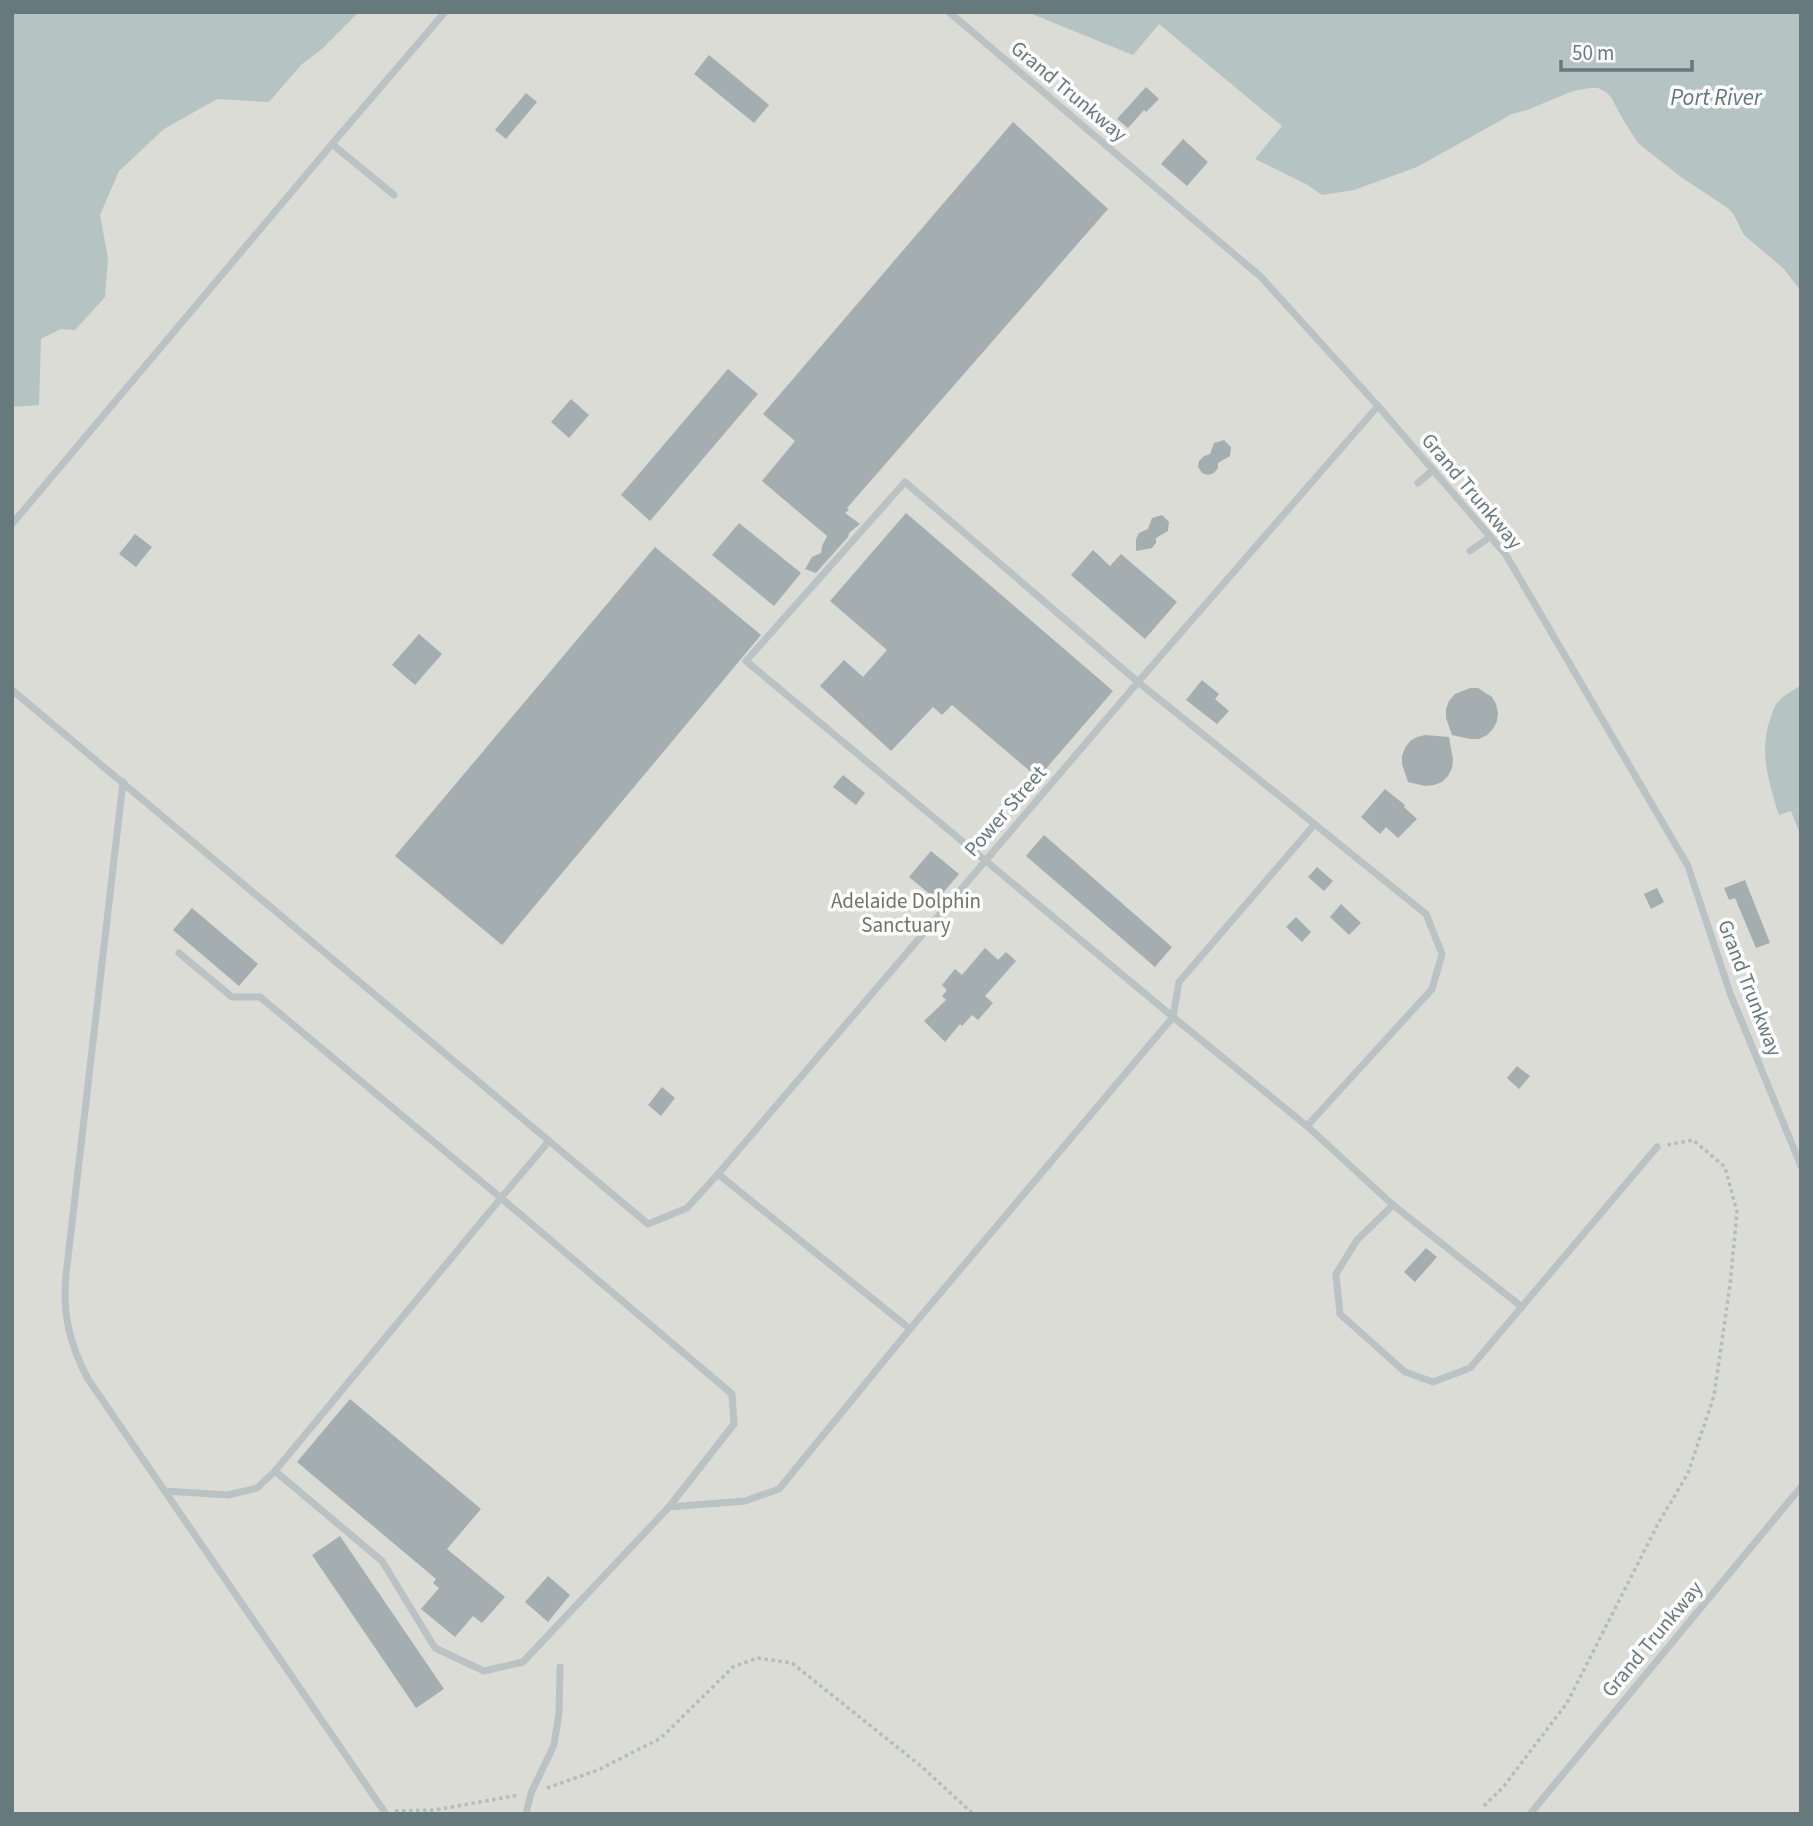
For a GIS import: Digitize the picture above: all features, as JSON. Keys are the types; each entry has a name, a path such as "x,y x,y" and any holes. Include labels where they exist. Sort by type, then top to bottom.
{"lane":[{"path":"12,524 445,12"},
{"name":"Grand Trunkway","path":"949,12 1261,276 1378,406 1506,555 1688,866 1730,993 1801,1166"},
{"path":"332,144 394,195"},
{"name":"Power Street","path":"549,1141 648,1224 687,1208 1378,406"},
{"path":"1418,483 1433,470"},
{"path":"1307,1126 1432,989 1442,954 1426,914 1138,682 905,482 746,661 1307,1126 1393,1205 1522,1307"},
{"path":"1470,551 1490,537"},
{"path":"12,690 549,1141 275,1471 257,1488 228,1495 165,1491"},
{"path":"123,782 66,1275 64,1307 71,1342 83,1370 386,1813"},
{"path":"669,1507 745,1501 779,1489 910,1329 1174,1017 1179,982 1314,825"},
{"path":"179,953 232,997 260,997 732,1394 734,1424 669,1507 523,1662 484,1671 435,1648 382,1562 275,1471"},
{"path":"1393,1205 1357,1240 1336,1274 1340,1314 1405,1372 1433,1382 1470,1368 1657,1147"},
{"path":"718,1174 910,1329"},
{"name":"Grand Trunkway","path":"1530,1814 1801,1487"},
{"path":"526,1814 531,1793 554,1745 559,1713 560,1667"}],"path":[{"path":"1484,1806 1504,1786 1567,1703 1658,1524 1688,1473 1714,1396 1730,1285 1737,1212 1725,1167 1693,1140 1657,1147"},
{"path":"386,1813 435,1811 531,1793 598,1770 661,1738 733,1667 757,1658 792,1663 922,1768 973,1814"}],"green space":[{"name":"Adelaide Dolphin Sanctuary","path":"12,12 1801,12 1801,1814 12,1814"}],"water":[{"path":"12,12 359,12 323,48 301,65 269,102 217,99 164,129 119,171 100,215 108,258 105,297 75,330 61,329 41,339 39,405 12,407"},
{"name":"Port River","path":"1027,12 1801,12 1801,291 1783,268 1744,235 1728,208 1681,177 1638,143 1611,97 1598,88 1573,91 1512,114 1417,167 1354,190 1322,195 1306,184 1255,159 1282,126 1159,24 1133,55"},
{"path":"1801,685 1801,836 1791,811 1779,815 1766,766 1765,742 1776,705"}],"building":[{"path":"709,55 769,105 754,123 694,74"},
{"path":"1146,87 1159,99 1146,112 1144,110 1128,128 1117,119"},
{"path":"526,93 537,102 506,139 495,130"},
{"path":"1013,122 1108,209 847,508 849,510 845,513 860,524 849,533 816,573 805,569 812,557 821,553 827,536 762,481 795,441 763,414"},
{"path":"1183,139 1208,162 1187,186 1161,164"},
{"path":"728,369 758,394 650,521 621,495"},
{"path":"571,399 589,415 569,438 551,422"},
{"path":"1224,440 1231,447 1230,456 1218,463 1214,473 1202,473 1198,467 1199,461 1210,454 1214,443"},
{"path":"906,513 1113,691 1038,778 952,705 942,715 933,707 891,751 820,686 844,660 863,677 887,650 830,601"},
{"path":"1162,515 1169,522 1168,531 1156,538 1152,548 1136,551 1139,533 1148,529 1152,518"},
{"path":"739,523 801,573 774,606 712,555"},
{"path":"135,534 152,547 136,567 119,554"},
{"path":"655,547 761,635 502,945 395,856"},
{"path":"1093,550 1110,566 1121,554 1177,602 1145,639 1071,575"},
{"path":"419,634 442,654 415,685 392,665"},
{"path":"1202,680 1219,694 1215,699 1229,711 1217,724 1186,700"},
{"path":"1478,688 1492,697 1498,713 1493,729 1479,739 1452,735 1446,718 1449,701 1455,694"},
{"path":"1425,735 1449,737 1453,760 1448,776 1442,782 1425,786 1408,782 1402,756 1410,741"},
{"path":"843,775 865,793 856,805 833,787"},
{"path":"1385,789 1417,819 1398,838 1386,827 1380,834 1361,817"},
{"path":"1044,835 1172,947 1155,967 1026,856"},
{"path":"931,851 959,874 937,900 909,877"},
{"path":"1317,867 1333,881 1324,891 1308,877"},
{"path":"1745,880 1770,943 1756,948 1735,898 1729,900 1724,888"},
{"path":"1657,888 1664,902 1651,909 1644,894"},
{"path":"1341,904 1361,923 1349,935 1330,917"},
{"path":"192,908 258,964 239,986 173,930"},
{"path":"1296,917 1311,932 1302,942 1286,927"},
{"path":"985,948 998,960 1006,952 1016,961 985,996 993,1003 978,1020 972,1015 962,1026 960,1024 945,1042 924,1021 946,1000 942,996 947,990 942,985 955,969 962,975"},
{"path":"1517,1066 1530,1076 1519,1089 1507,1078"},
{"path":"662,1087 675,1098 661,1116 648,1105"},
{"path":"1426,1248 1437,1257 1415,1282 1404,1272"},
{"path":"350,1399 481,1509 447,1549 505,1597 482,1623 473,1616 455,1637 421,1609 439,1588 433,1583 436,1579 297,1462"},
{"path":"340,1536 444,1689 416,1708 312,1555"},
{"path":"548,1576 570,1595 548,1622 525,1602"}]}
